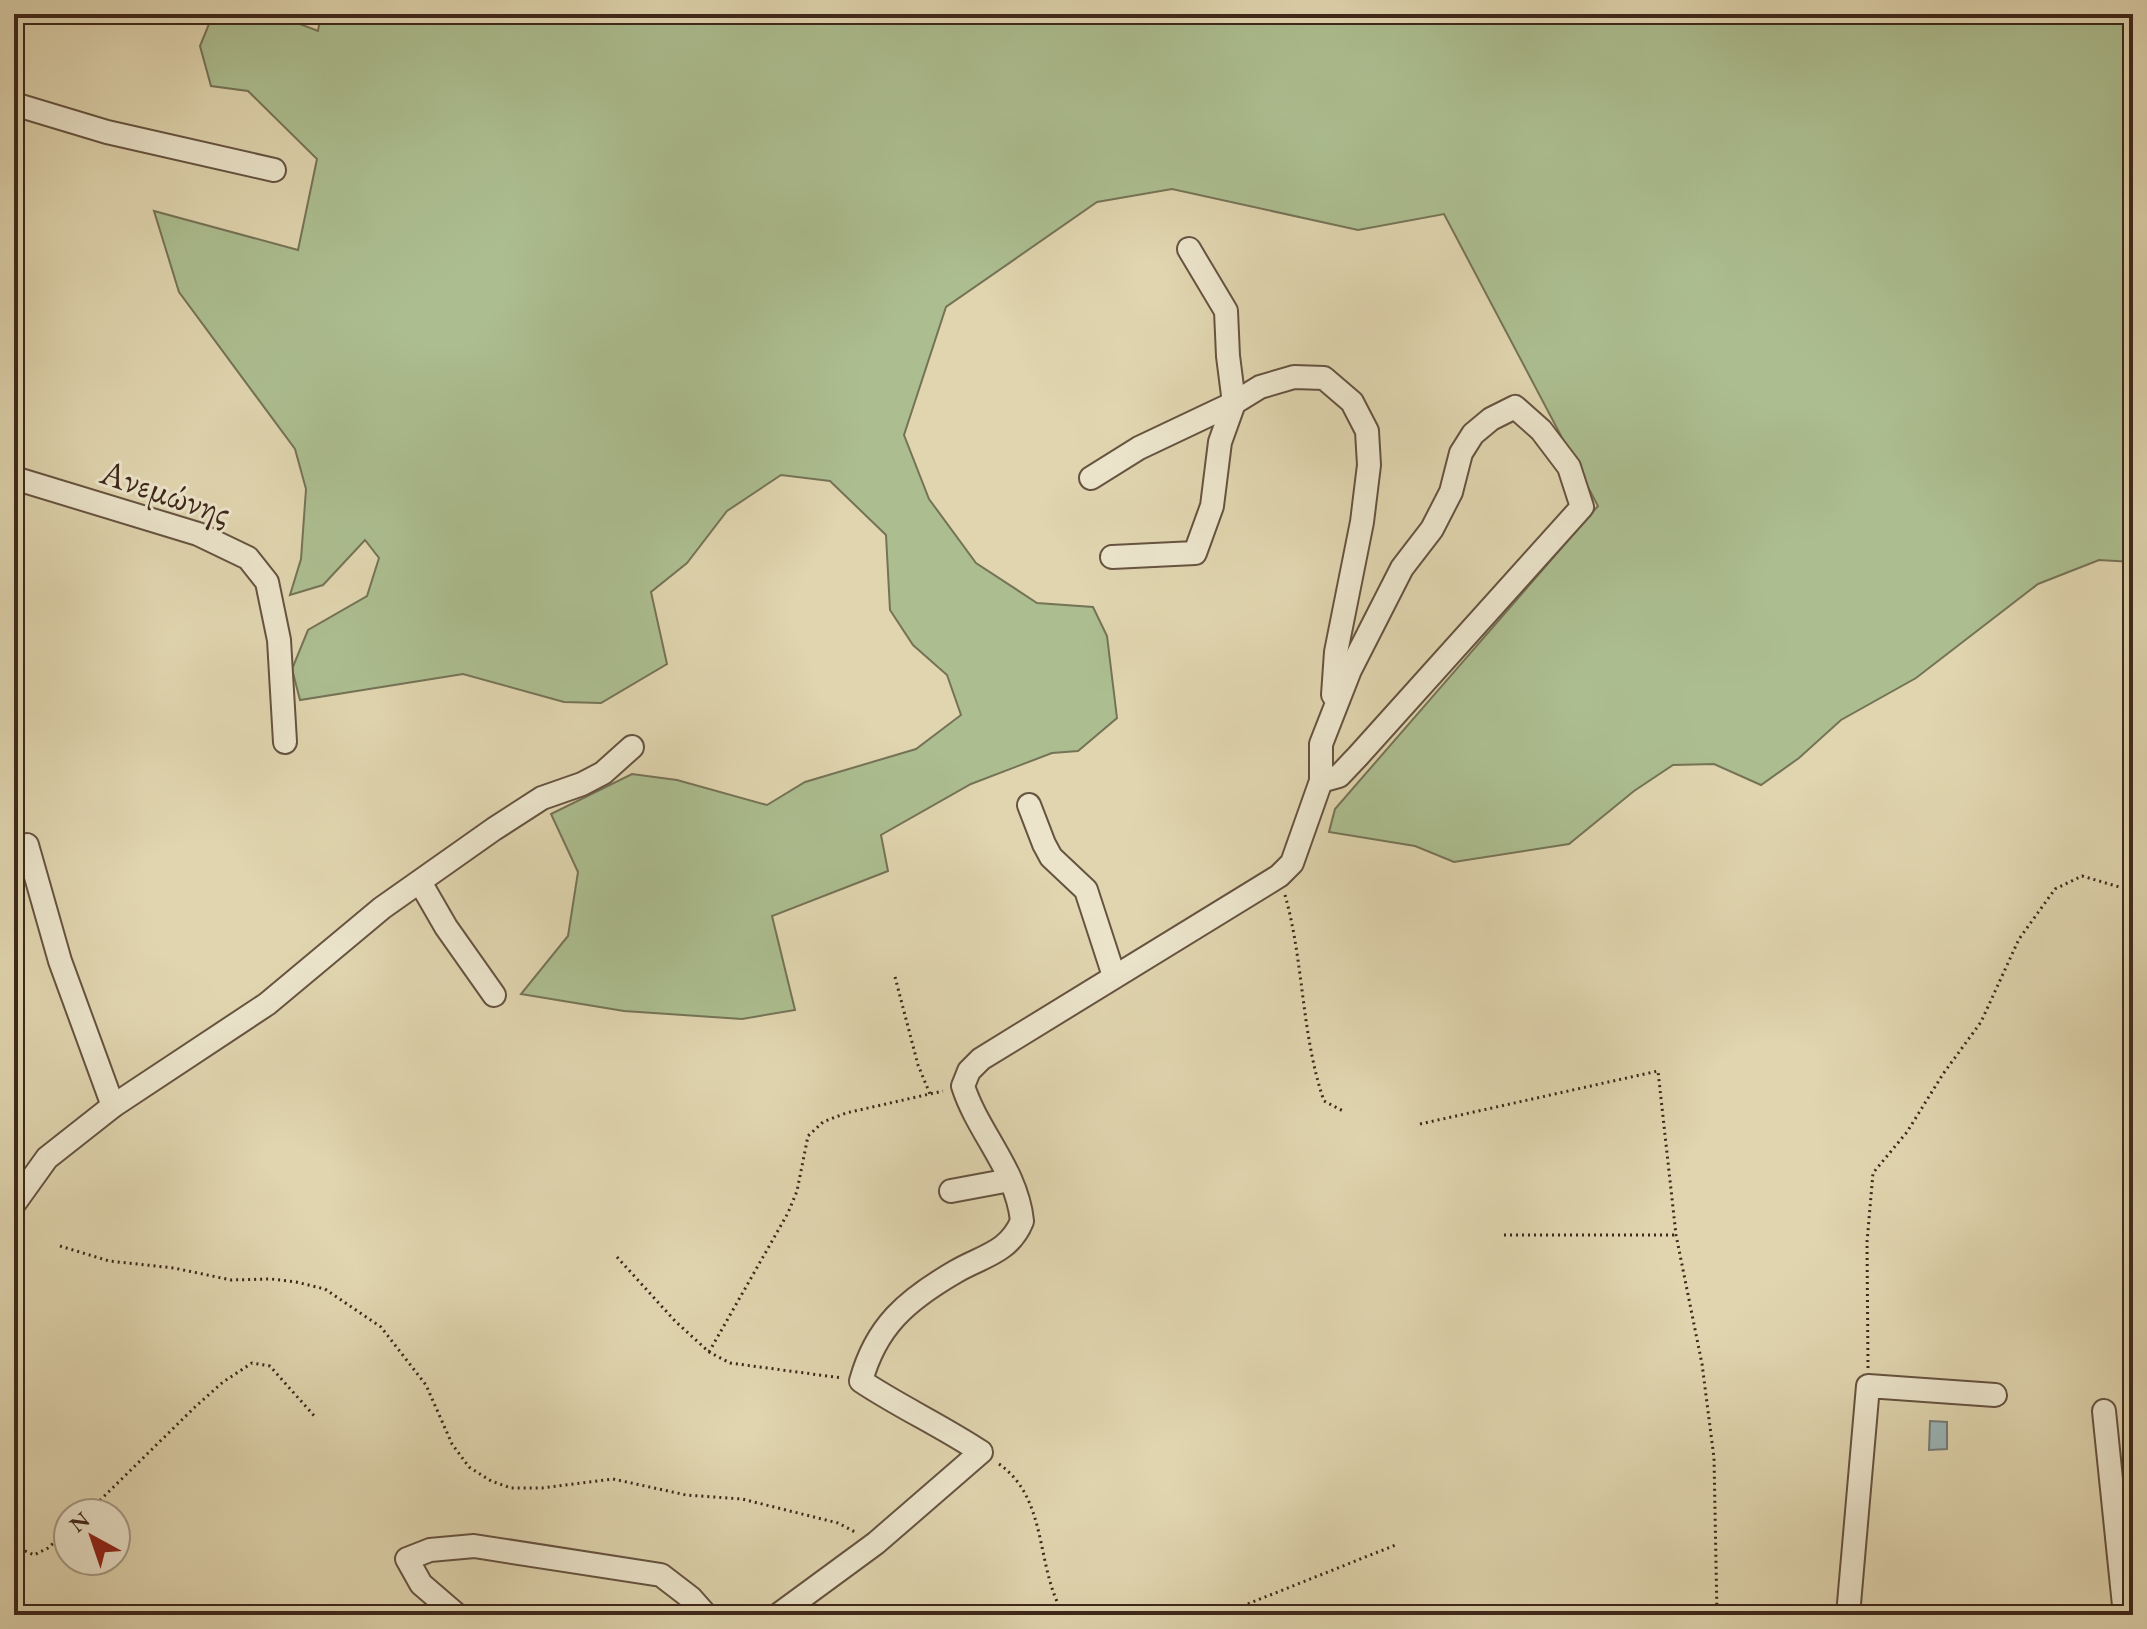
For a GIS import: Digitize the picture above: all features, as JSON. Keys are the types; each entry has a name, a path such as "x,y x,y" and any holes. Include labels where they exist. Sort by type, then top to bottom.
{"street":[{"path":"14,104 107,132 274,170"},
{"path":"1112,557 1195,553 1212,506 1220,442 1234,403 1226,311 1189,249"},
{"path":"1091,478 1139,448 1234,403 1260,387 1294,377 1324,378 1352,402 1367,431 1369,465 1364,508 1336,652 1332,712"},
{"path":"778,1615 876,1543 981,1452 941,1425 890,1400 861,1381 869,1353 887,1325 913,1298 957,1270 1009,1243 1022,1221 1010,1180 967,1100 963,1086 969,1071 981,1059 1279,876 1292,863 1321,781 1321,744 1350,670 1402,568 1432,529 1451,492 1461,453 1473,434 1491,419 1515,407 1541,430 1569,467 1582,507 1339,776 1321,781"},
{"name":"Ανεμώνης","path":"14,478 198,534 248,558 267,582 279,640 285,742"},
{"path":"14,1204 47,1158 113,1106 267,1004 382,908 542,798 603,773 632,747"},
{"path":"1029,805 1051,857 1086,890 1114,976"},
{"path":"27,845 60,961 113,1106"},
{"path":"420,882 446,927 494,995"},
{"path":"951,1191 1010,1180"},
{"path":"1848,1615 1868,1386 1995,1395"},
{"path":"2104,1411 2125,1615"},
{"path":"457,1615 421,1584 407,1559 430,1550 474,1546 661,1575 691,1598 706,1615"}],"path":[{"path":"1279,876 1292,921 1303,1008 1316,1076 1324,1101 1345,1112"},
{"path":"1868,1386 1867,1242 1873,1173 1907,1132 1943,1074 1981,1022 2019,939 2055,889 2082,876 2133,891"},
{"path":"895,977 918,1065 930,1094"},
{"path":"1420,1124 1658,1071 1676,1235 1702,1364 1714,1458 1717,1615"},
{"path":"709,1352 788,1213 797,1191 808,1136 823,1122 846,1113 963,1086"},
{"path":"1504,1235 1676,1235"},
{"path":"60,1246 109,1261 174,1268 231,1280 296,1282 325,1289 381,1327 426,1385 452,1444 469,1467 491,1481 511,1488 542,1488 613,1479 686,1495 742,1499 838,1523 876,1543"},
{"path":"617,1257 675,1321 709,1352 730,1363 861,1381"},
{"path":"103,1497 195,1407 223,1382 252,1363 270,1366 316,1418"},
{"path":"981,1452 1007,1470 1035,1513 1045,1563 1064,1615"},
{"path":"14,1546 34,1555 52,1544"},
{"path":"1220,1615 1398,1544"}],"green space":[{"path":"213,14 273,14 318,31 321,14 2133,14 2133,562 2099,560 2038,584 1916,678 1841,720 1799,758 1761,785 1714,764 1673,765 1634,791 1569,844 1454,862 1415,846 1329,832 1335,809 1598,506 1444,214 1358,230 1172,189 1097,202 946,307 904,435 929,499 976,563 1037,603 1093,607 1107,636 1117,718 1078,751 1052,753 971,784 881,835 888,871 772,916 795,1010 742,1019 624,1011 521,994 568,936 578,872 551,814 632,774 677,780 767,805 805,782 916,749 961,715 947,675 913,645 890,610 886,535 830,481 781,475 727,511 687,563 651,592 667,664 601,703 564,702 463,674 300,700 292,669 308,630 367,596 379,558 365,540 323,585 290,595 301,559 306,489 295,449 179,292 154,211 298,250 317,159 248,91 211,86 200,46"}],"water":[{"path":"1930,1421 1947,1422 1947,1449 1929,1450"}]}
